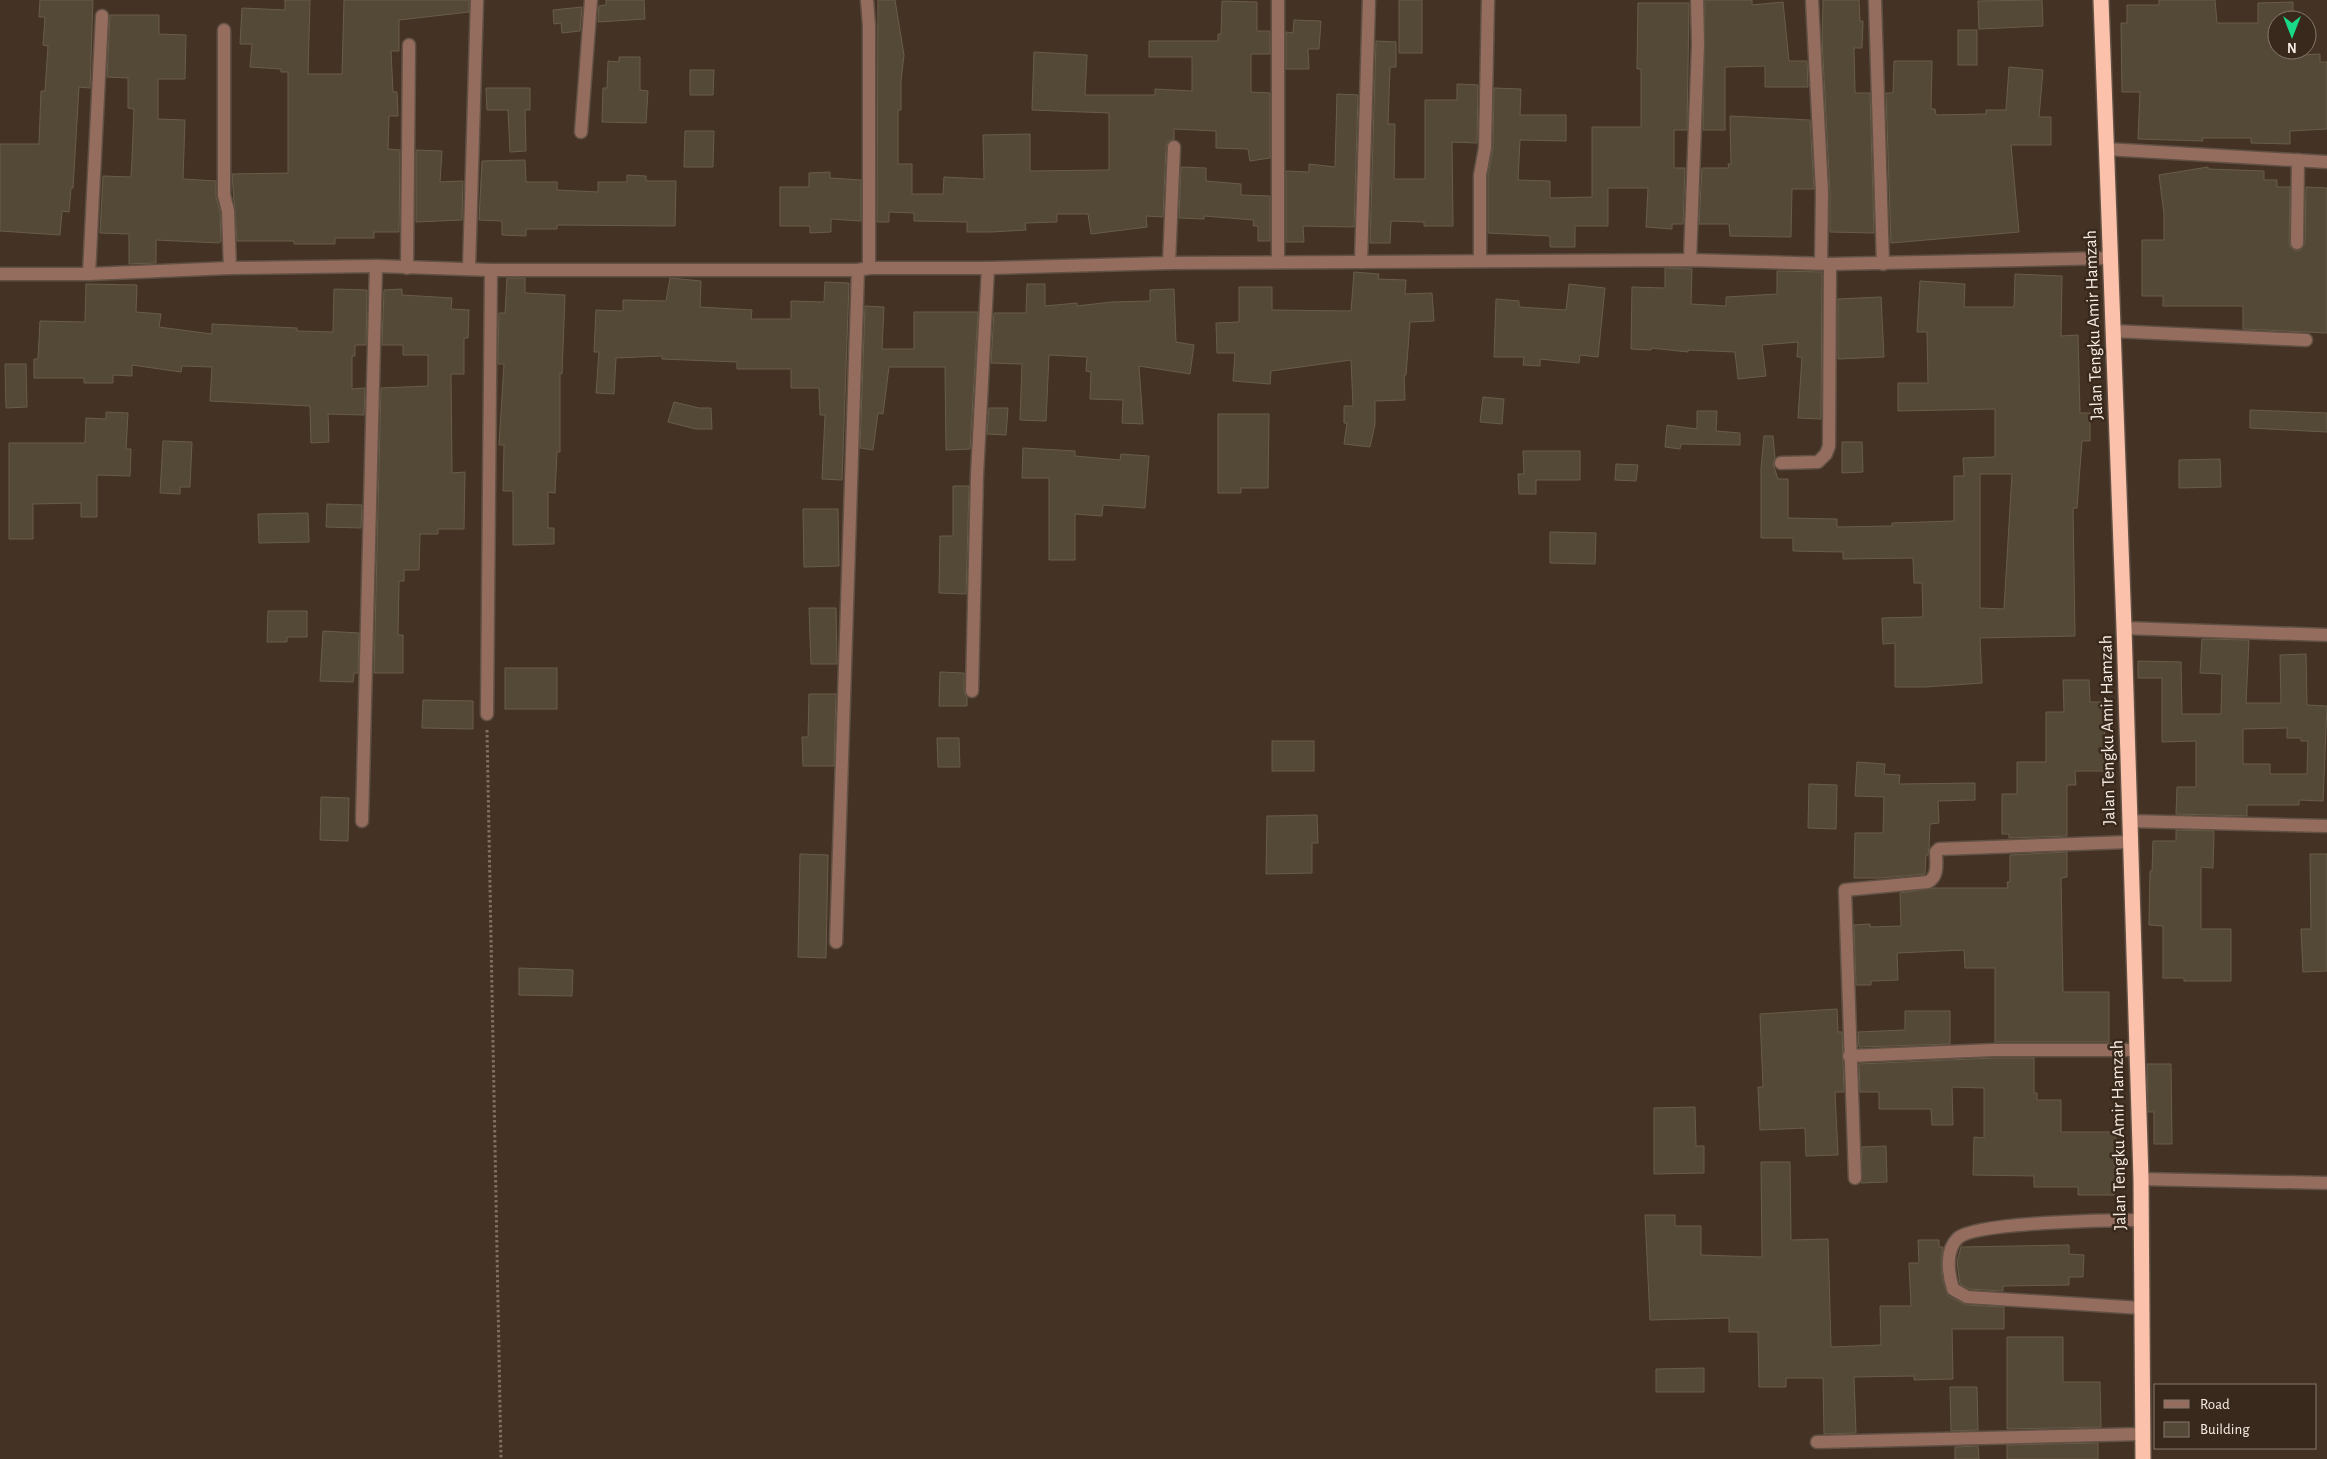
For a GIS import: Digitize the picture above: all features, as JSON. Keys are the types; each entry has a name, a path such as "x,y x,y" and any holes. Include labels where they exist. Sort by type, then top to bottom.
{"highway":[{"name":"Jalan Tengku Amir Hamzah","path":"2101,0 2124,628 2129,842 2141,1179 2144,1459"}],"street":[{"path":"469,270 477,0"},
{"path":"581,132 591,0"},
{"path":"836,942 863,269 869,26 867,0"},
{"path":"1278,0 1278,262"},
{"path":"1361,262 1369,0"},
{"path":"1480,261 1480,175 1486,148 1488,0"},
{"path":"1690,260 1698,44 1697,0"},
{"path":"1781,462 1818,462 1826,454 1828,446 1825,264 1812,0"},
{"path":"1875,0 1883,264"},
{"path":"89,274 102,16"},
{"path":"224,30 224,195 228,211 230,268"},
{"path":"407,268 409,45"},
{"path":"1169,263 1174,147"},
{"path":"2106,149 2327,162"},
{"path":"2297,243 2298,160"},
{"path":"0,274 89,274 230,268 376,266 469,270 863,269 1169,263 1480,261 1690,260 1883,264 2110,258"},
{"path":"362,821 376,266"},
{"path":"972,691 977,475 988,268"},
{"path":"487,714 491,270"},
{"path":"2113,331 2306,340"},
{"path":"2124,628 2327,635"},
{"path":"2129,821 2327,826"},
{"path":"1855,1178 1849,1056 1845,890 1928,882 1934,879 1936,874 1936,852 1939,849 2129,842"},
{"path":"1849,1056 1994,1050 2136,1050"},
{"path":"2141,1179 2327,1183"},
{"path":"2140,1220 2080,1220 1969,1231 1954,1243 1950,1253 1949,1271 1953,1289 1967,1297 2141,1308"},
{"path":"1817,1442 2143,1434"}],"path":[{"path":"487,714 501,1459"}],"building":[{"path":"40,0 93,0 90,88 79,87 73,188 71,188 69,212 62,211 60,235 0,231 0,144 39,144 41,91 45,91 48,46 43,45 45,17 39,17"},
{"path":"285,0 310,0 308,74 342,74 344,0 469,0 469,12 399,20 399,51 391,51 393,92 397,92 398,116 389,116 388,149 400,150 399,232 374,232 374,238 335,238 335,244 294,244 294,241 237,241 232,174 288,173 288,72 281,72 281,69 250,67 252,44 240,44 242,8 285,10"},
{"path":"606,0 644,0 645,19 598,22 599,6 606,5"},
{"path":"878,0 895,0 904,55 901,81 901,110 898,110 898,164 912,164 912,194 943,194 944,177 984,179 983,135 1030,134 1030,171 1109,170 1109,113 1032,110 1034,52 1087,55 1085,95 1155,95 1155,89 1192,91 1192,57 1149,57 1149,41 1218,41 1218,34 1221,34 1222,1 1257,2 1257,31 1270,31 1270,54 1251,54 1251,92 1270,93 1270,158 1250,161 1248,149 1216,148 1216,131 1174,129 1174,139 1167,142 1166,147 1163,217 1146,216 1147,227 1091,234 1088,214 1057,214 1057,222 1025,223 1026,230 991,232 967,232 967,222 914,221 914,213 889,212 889,222 877,222"},
{"path":"1399,0 1422,0 1422,53 1399,53"},
{"path":"1705,0 1752,0 1752,5 1783,2 1789,61 1807,61 1808,87 1765,87 1765,66 1725,67 1725,130 1703,130"},
{"path":"1823,0 1859,0 1860,21 1863,21 1862,48 1854,48 1855,93 1870,93 1874,233 1830,232 1830,192 1822,39"},
{"path":"2042,0 2043,26 1979,29 1978,1"},
{"path":"2159,0 2215,0 2217,23 2258,23 2258,3 2293,2 2293,10 2267,10 2267,60 2317,60 2317,54 2320,54 2320,62 2327,62 2327,129 2290,131 2290,144 2251,143 2251,138 2202,138 2203,141 2138,139 2140,92 2122,92 2121,23 2127,23 2127,5 2159,5"},
{"path":"1638,3 1689,3 1687,130 1674,130 1674,168 1685,168 1683,224 1672,224 1672,229 1646,227 1648,188 1608,188 1608,226 1575,226 1575,247 1550,247 1550,236 1488,233 1488,176 1493,148 1494,88 1521,89 1520,115 1566,115 1566,141 1520,140 1518,180 1550,181 1550,198 1592,197 1592,127 1641,127 1641,69 1637,69"},
{"path":"582,7 580,31 562,33 561,23 554,24 553,10"},
{"path":"110,15 159,15 159,34 186,35 185,79 158,79 158,119 185,120 183,179 216,181 216,197 220,212 221,241 219,243 156,240 156,263 129,264 129,234 100,233 103,176 131,177 132,159 134,109 128,108 128,78 107,77"},
{"path":"1294,20 1321,21 1319,49 1308,49 1309,69 1286,69 1286,32 1293,33"},
{"path":"1958,30 1977,30 1977,65 1958,65"},
{"path":"1376,41 1396,42 1396,67 1390,67 1388,124 1395,124 1394,179 1425,179 1425,100 1457,100 1457,84 1478,85 1477,143 1452,142 1453,226 1424,226 1424,222 1391,221 1390,243 1370,243"},
{"path":"619,57 640,57 640,90 648,91 646,123 602,122 603,88 607,88 608,61 619,62"},
{"path":"1894,61 1932,61 1931,109 1935,109 1936,115 1986,114 1986,110 2006,110 2009,67 2043,70 2039,117 2051,117 2051,145 2011,145 2019,232 1891,243 1886,93 1893,93"},
{"path":"690,70 714,70 713,95 690,95"},
{"path":"486,88 530,88 530,110 525,110 526,151 510,152 508,110 487,110"},
{"path":"1337,94 1358,95 1354,227 1303,226 1304,242 1286,242 1286,171 1309,172 1309,164 1335,167"},
{"path":"1730,116 1810,120 1814,189 1792,189 1791,237 1730,236 1729,224 1699,224 1702,168 1729,168 1728,164 1731,164"},
{"path":"685,131 714,131 713,167 684,167"},
{"path":"416,150 442,151 440,182 463,181 462,220 416,222"},
{"path":"525,160 526,182 557,182 557,190 598,192 598,182 627,182 627,175 646,176 646,181 676,181 675,226 557,225 557,229 526,229 526,236 502,235 502,221 479,220 482,161"},
{"path":"1181,167 1206,168 1206,181 1241,184 1241,195 1270,196 1270,241 1258,241 1258,226 1253,226 1254,220 1204,216 1204,219 1179,218"},
{"path":"2208,167 2208,169 2264,171 2264,180 2277,180 2277,187 2290,187 2289,243 2290,247 2296,251 2301,250 2305,243 2306,187 2327,188 2327,333 2243,329 2243,306 2163,306 2163,296 2142,296 2142,240 2164,240 2164,214 2159,175"},
{"path":"830,172 830,178 861,180 861,221 831,219 831,232 810,233 810,226 780,226 780,187 809,187 809,173"},
{"path":"1665,268 1692,269 1691,304 1726,306 1726,297 1777,294 1777,271 1822,272 1821,419 1798,418 1802,357 1797,357 1798,342 1762,345 1766,376 1738,379 1735,352 1688,350 1688,352 1651,348 1651,350 1631,349 1632,287 1665,288"},
{"path":"1354,272 1379,274 1378,279 1406,280 1405,294 1432,293 1434,321 1410,322 1406,375 1404,375 1405,400 1375,401 1375,424 1370,447 1344,444 1347,423 1344,423 1344,406 1353,406 1351,360 1271,371 1270,384 1233,381 1235,353 1217,353 1216,323 1239,322 1239,287 1272,287 1272,310 1351,311"},
{"path":"2015,274 2062,276 2061,336 2078,335 2080,413 2090,413 2090,441 2082,441 2077,508 2073,508 2075,636 1980,638 1982,683 1895,687 1895,643 1883,644 1882,618 1923,617 1922,583 1914,583 1913,558 1843,559 1843,552 1793,551 1793,538 1761,538 1761,468 1764,436 1773,436 1775,458 1773,464 1778,479 1788,479 1788,518 1837,519 1837,527 1892,526 1892,523 1954,521 1954,476 1964,476 1963,458 1995,457 1995,409 1898,411 1898,383 1928,383 1927,332 1917,332 1920,281 1965,284 1964,307 2014,307","holes":["1980,474 2012,474 2004,609 1980,608"]},
{"path":"507,278 525,278 525,293 565,295 562,374 560,373 560,452 557,452 555,493 548,492 548,528 554,528 554,544 513,545 513,491 503,491 504,445 499,445 504,364 498,364 498,351 499,313 505,313"},
{"path":"670,278 701,281 700,307 752,310 751,319 791,319 791,301 824,302 825,282 849,283 842,480 822,479 825,415 820,415 819,388 791,388 791,369 737,369 737,362 662,359 662,356 616,358 614,394 596,393 599,352 594,352 596,310 623,311 623,300 666,301"},
{"path":"86,284 137,285 136,312 161,314 159,327 212,334 212,324 297,328 297,331 333,332 334,289 367,290 366,345 355,345 355,356 352,356 352,389 365,388 364,415 328,414 329,442 311,443 310,406 210,401 212,367 182,366 181,372 132,365 132,376 113,375 113,383 84,383 84,378 34,378 34,359 38,359 40,321 85,322"},
{"path":"1027,284 1045,284 1045,306 1077,303 1077,306 1111,302 1150,301 1150,290 1174,289 1176,342 1194,345 1190,374 1139,366 1143,424 1122,423 1123,400 1090,399 1091,372 1086,371 1087,357 1049,355 1046,421 1020,420 1022,364 991,363 994,313 1026,313"},
{"path":"1569,284 1605,288 1598,357 1580,355 1579,363 1540,359 1540,366 1523,365 1524,357 1494,357 1496,299 1519,301 1519,307 1566,310"},
{"path":"402,289 402,295 452,298 451,309 469,310 468,338 464,338 464,374 451,374 452,473 465,472 464,529 438,529 438,534 420,534 419,570 404,570 404,581 399,581 398,635 403,635 403,673 374,673 381,388 428,386 428,355 403,355 403,345 382,345 384,290"},
{"path":"1881,297 1884,357 1838,359 1838,299"},
{"path":"865,306 884,307 882,349 914,349 914,312 978,312 970,449 946,450 945,367 889,367 883,414 878,413 873,450 860,448"},
{"path":"5,364 26,364 27,407 6,408"},
{"path":"1483,397 1504,399 1502,424 1480,422"},
{"path":"674,402 699,408 711,408 712,429 696,429 668,422"},
{"path":"989,408 1008,408 1006,435 987,434"},
{"path":"2250,410 2327,413 2327,432 2250,428"},
{"path":"1697,411 1717,411 1716,431 1740,433 1740,445 1681,444 1680,449 1665,447 1667,425 1697,429"},
{"path":"106,412 128,413 126,449 131,449 130,476 97,475 97,517 81,517 81,503 33,504 33,539 9,539 9,443 85,443 86,418 106,419"},
{"path":"1218,414 1269,414 1268,488 1241,488 1241,493 1218,493"},
{"path":"163,441 192,442 190,487 180,487 180,494 160,493"},
{"path":"1842,442 1862,442 1863,472 1842,473"},
{"path":"1023,448 1075,451 1075,456 1120,460 1121,454 1149,456 1145,508 1103,505 1102,516 1075,514 1075,560 1049,560 1049,478 1022,478"},
{"path":"1523,451 1580,451 1580,480 1536,480 1536,494 1519,494 1518,474 1524,474"},
{"path":"2220,459 2221,487 2179,488 2179,460"},
{"path":"1616,464 1638,465 1636,481 1615,480"},
{"path":"953,486 969,486 966,594 939,593 940,536 953,536"},
{"path":"327,504 362,505 361,528 326,527"},
{"path":"803,509 838,509 839,566 804,567"},
{"path":"308,513 309,542 259,543 258,514"},
{"path":"1550,532 1596,533 1595,564 1550,563"},
{"path":"809,608 836,608 837,664 811,664"},
{"path":"268,611 307,611 307,637 287,637 287,642 267,642"},
{"path":"323,631 359,633 358,673 354,673 353,682 320,681"},
{"path":"2202,639 2249,640 2246,703 2281,703 2280,655 2306,654 2307,705 2327,706 2323,801 2299,800 2299,805 2247,805 2247,816 2176,814 2177,787 2196,787 2196,741 2162,742 2162,678 2138,678 2138,661 2181,662 2182,714 2221,714 2222,674 2200,673","holes":["2287,728 2287,738 2301,738 2301,741 2308,741 2307,774 2270,774 2270,764 2243,764 2243,729"]},
{"path":"505,668 557,668 557,709 505,709"},
{"path":"940,672 964,673 964,691 967,698 967,706 939,706"},
{"path":"2063,680 2089,680 2090,702 2105,702 2104,771 2075,771 2076,785 2067,785 2067,836 2009,838 2009,834 2002,834 2002,794 2017,794 2017,762 2046,762 2046,712 2064,712"},
{"path":"809,694 836,694 834,766 803,766 802,737 808,737"},
{"path":"423,700 473,701 473,729 422,728"},
{"path":"937,738 959,738 960,767 938,767"},
{"path":"1272,741 1314,741 1314,771 1272,771"},
{"path":"1857,762 1885,764 1884,774 1900,775 1899,784 1975,783 1975,800 1938,801 1939,823 1930,824 1925,874 1854,878 1855,833 1883,833 1884,797 1855,796"},
{"path":"1809,784 1837,785 1836,829 1808,828"},
{"path":"321,797 349,798 348,841 320,840"},
{"path":"1317,815 1318,843 1312,843 1312,873 1266,874 1267,816"},
{"path":"2176,830 2214,831 2213,868 2201,867 2201,929 2231,929 2231,981 2184,981 2184,978 2163,978 2163,926 2149,925 2150,871 2152,871 2153,841 2176,841"},
{"path":"2067,852 2067,877 2061,878 2063,992 2109,992 2109,1042 1995,1042 1995,968 1965,968 1964,950 1897,953 1898,980 1871,981 1871,985 1856,985 1854,925 1870,924 1870,927 1901,926 1900,893 1934,888 2008,888 2007,882 2010,882 2010,855"},
{"path":"800,854 828,855 826,958 798,957"},
{"path":"2310,854 2327,854 2327,971 2303,972 2301,929 2311,929"},
{"path":"519,968 573,970 572,996 519,995"},
{"path":"1837,1009 1838,1032 1842,1032 1844,1092 1835,1092 1838,1155 1806,1156 1805,1128 1760,1130 1758,1087 1763,1087 1760,1014"},
{"path":"1905,1011 1950,1011 1950,1044 1859,1047 1858,1032 1905,1030"},
{"path":"2034,1058 2034,1093 2037,1093 2037,1100 2061,1100 2061,1132 2116,1132 2114,1195 2078,1195 2078,1187 2034,1187 2034,1176 1973,1175 1974,1137 1984,1138 1984,1088 1952,1087 1953,1125 1932,1125 1931,1109 1879,1109 1879,1092 1860,1092 1859,1064"},
{"path":"2147,1064 2171,1064 2172,1144 2154,1144 2154,1112 2148,1112"},
{"path":"1695,1107 1696,1146 1704,1146 1704,1173 1654,1174 1654,1108"},
{"path":"1886,1146 1887,1182 1861,1183 1862,1147"},
{"path":"1761,1162 1790,1162 1791,1240 1828,1239 1831,1347 1881,1345 1880,1306 1911,1306 1909,1263 1919,1263 1918,1240 1939,1240 1939,1247 1943,1247 1941,1261 1942,1278 1948,1296 1966,1305 2004,1307 2004,1329 1952,1329 1953,1379 1914,1380 1914,1376 1854,1377 1856,1433 1824,1434 1823,1378 1786,1378 1786,1387 1759,1387 1758,1332 1729,1332 1729,1318 1650,1320 1645,1215 1675,1215 1675,1226 1701,1226 1701,1255 1762,1257"},
{"path":"2069,1245 2069,1254 2084,1255 2083,1277 2069,1277 2069,1285 2003,1286 2003,1291 1969,1289 1960,1284 1957,1262 1961,1247"},
{"path":"2007,1337 2063,1337 2063,1382 2100,1382 2101,1427 2007,1429"},
{"path":"1704,1368 1704,1392 1656,1392 1656,1369"},
{"path":"1950,1387 1977,1387 1978,1430 1951,1431"},
{"path":"2098,1443 2098,1459 2007,1459 2007,1445"},
{"path":"1978,1446 1979,1459 1955,1459 1955,1447"}]}
